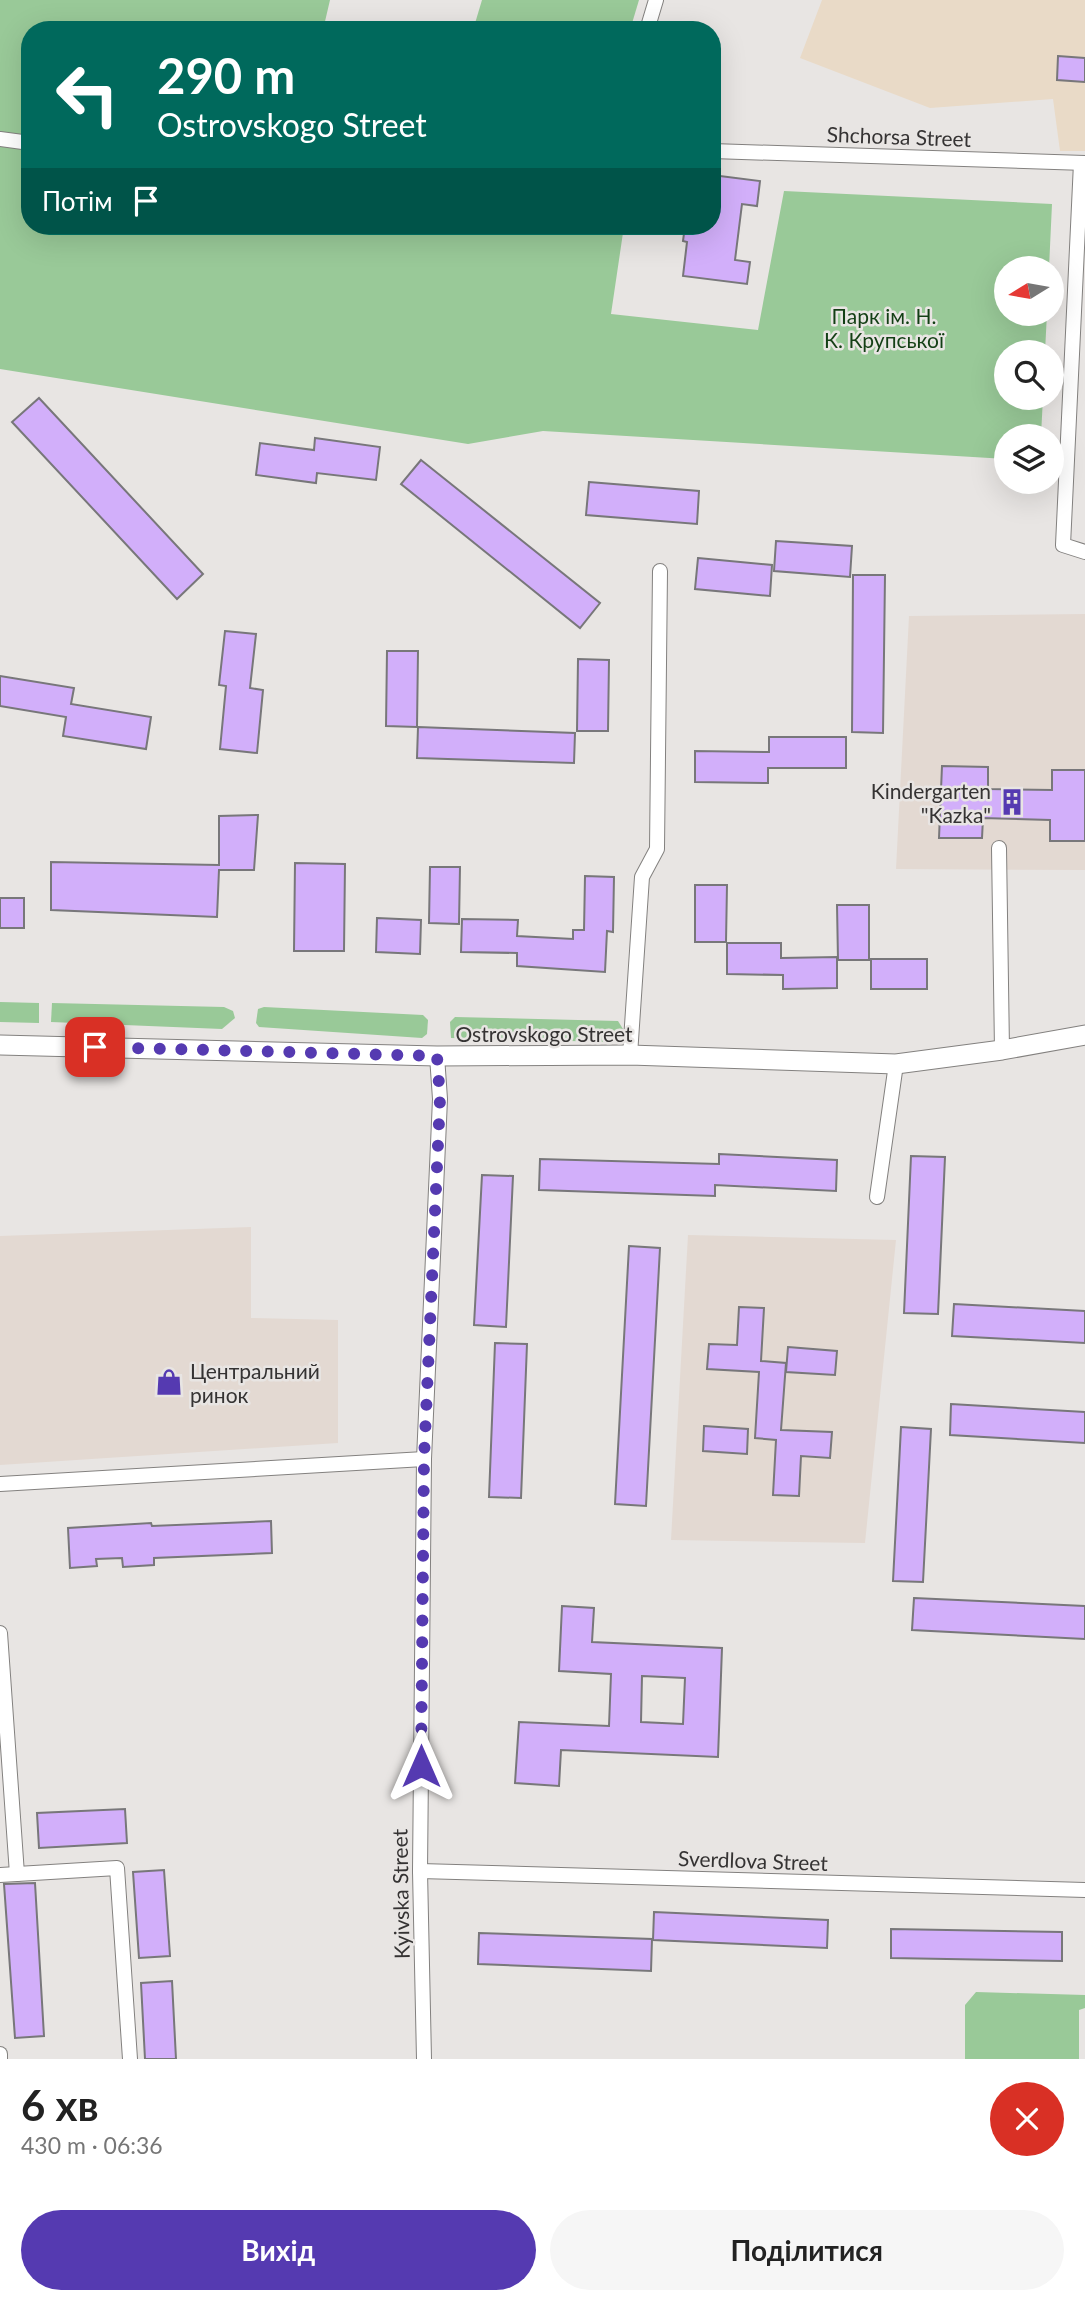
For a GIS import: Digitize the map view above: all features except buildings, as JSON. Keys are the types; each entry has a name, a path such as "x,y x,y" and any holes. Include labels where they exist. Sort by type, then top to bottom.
{"main road":[{"name":"Ostrovskogo Street","path":"0,1045 437,1056 630,1055 896,1064 1002,1050 1085,1035"}],"street":[{"path":"650,21 656,0"},
{"path":"0,139 21,141"},
{"name":"Shchorsa Street","path":"721,151 1083,163"},
{"path":"1083,163 1063,545 1085,552"},
{"path":"630,1055 642,877 657,849 660,570"},
{"path":"999,848 1002,1050"},
{"name":"Kyivska Street","path":"424,2059 420,1871 424,1459 440,1099 437,1056"},
{"path":"877,1197 896,1064"},
{"path":"0,1484 424,1459"},
{"path":"0,1633 17,1874"},
{"path":"0,1875 117,1868 130,2059"},
{"name":"Sverdlova Street","path":"420,1871 1085,1890"}],"shaded area":[{"path":"822,0 1085,0 1085,151 1060,151 1053,99 930,108 800,58"},
{"path":"1085,614 1085,870 896,869 909,616"},
{"name":"Центральний ринок","path":"251,1227 251,1318 338,1320 338,1443 0,1465 0,1236"},
{"path":"688,1235 896,1240 865,1543 671,1540"}],"green space":[{"name":"Парк ім. Н. К. Крупської","path":"0,0 330,0 325,21 21,21 21,235 623,235 611,314 758,330 784,191 1052,204 1050,256 994,256 994,326 1046,326 1046,340 994,340 994,410 1042,410 1042,424 994,424 994,458 543,431 468,444 0,369"},
{"path":"482,0 639,0 633,21 476,21"},
{"path":"0,1002 39,1003 39,1023 0,1022"},
{"path":"52,1003 224,1007 233,1011 235,1018 222,1029 51,1022"},
{"path":"264,1007 423,1015 428,1020 427,1034 422,1038 259,1027 256,1023 258,1009"},
{"path":"455,1017 618,1021 623,1029 618,1038 611,1042 451,1038 450,1022"},
{"path":"976,1992 1085,1995 1085,2008 1079,2010 1079,2059 965,2059 965,2005"}],"place":[{"name":"Kindergarten \"Kazka\"","path":"1012,802"},
{"name":"Центральний ринок","path":"169,1382"}],"route":[{"path":"95,1047 437,1056 440,1099 424,1459 421,1766"}]}
